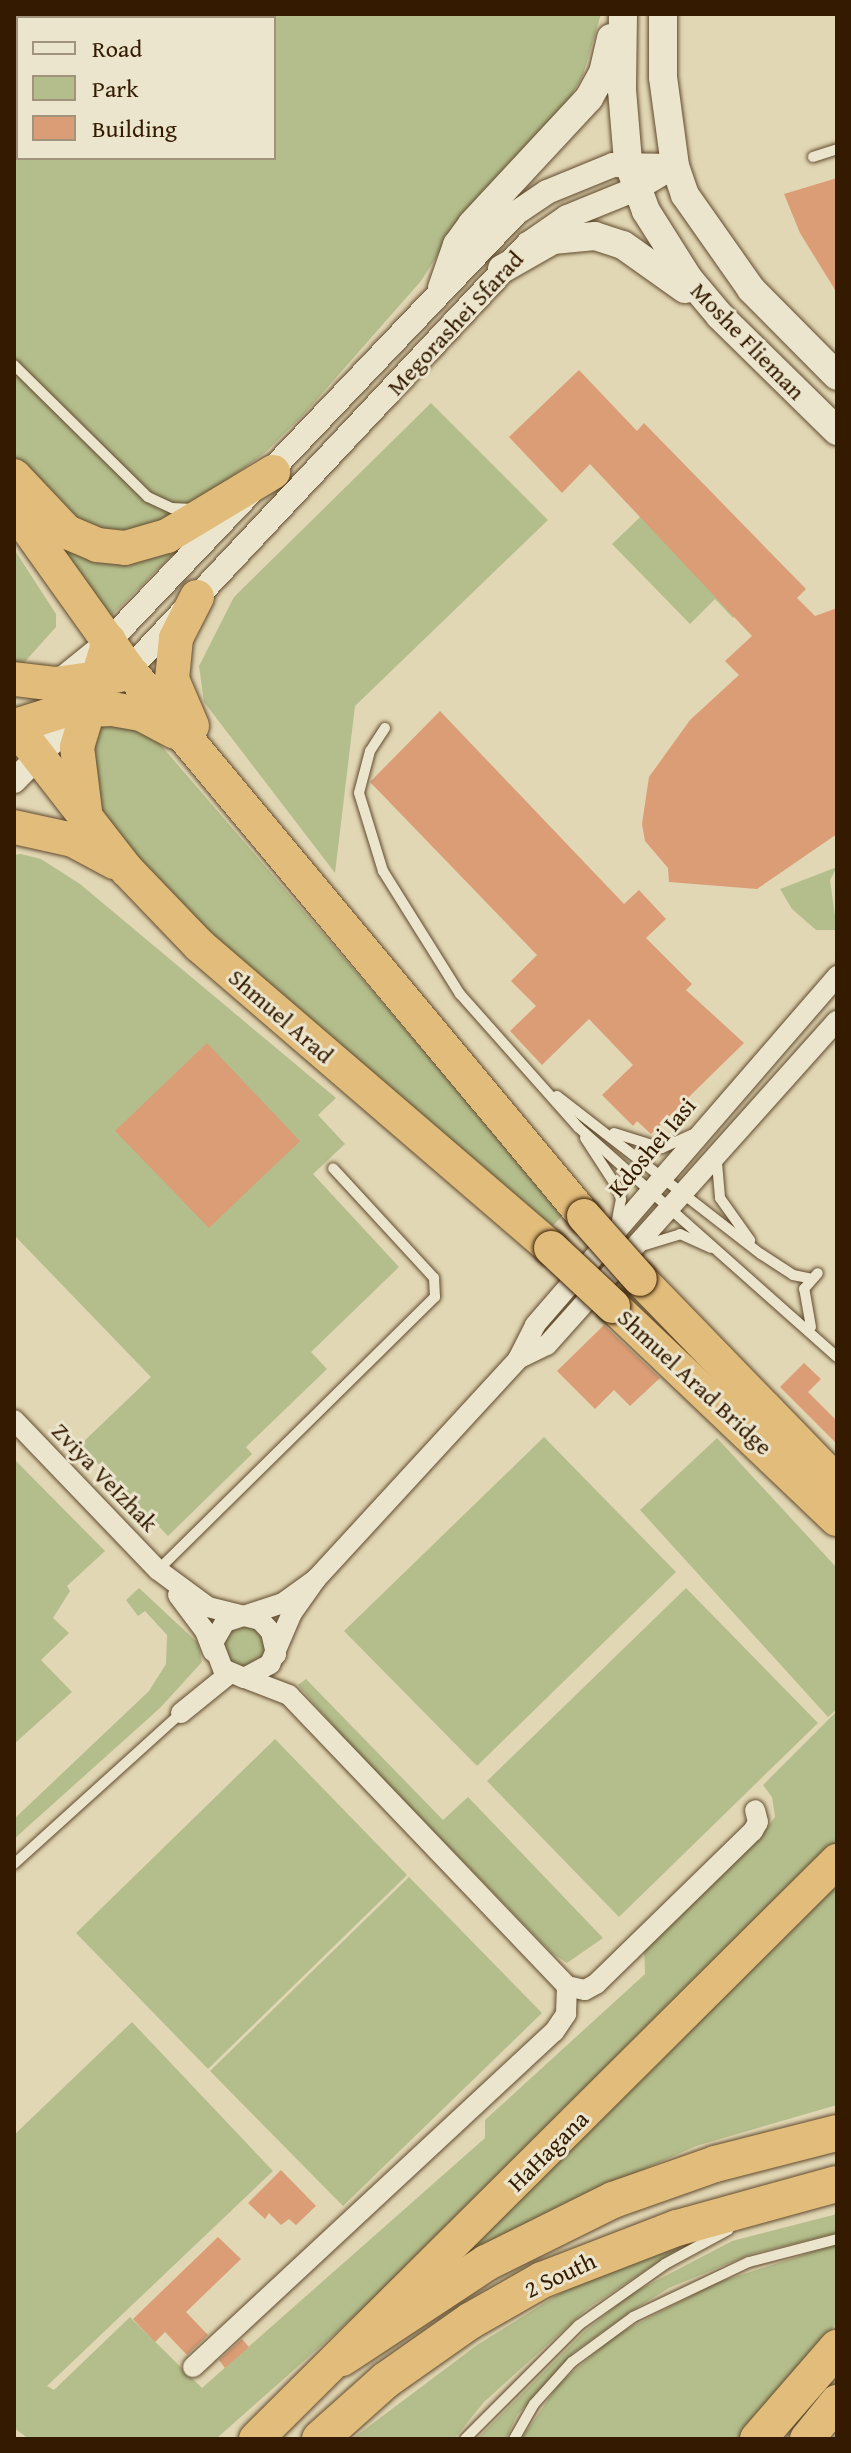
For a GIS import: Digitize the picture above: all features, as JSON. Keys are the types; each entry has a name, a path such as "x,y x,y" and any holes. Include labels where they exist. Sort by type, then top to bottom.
{"highway":[{"path":"14,476 51,521 97,545 147,544 273,472"},
{"path":"14,509 129,670 243,808"},
{"path":"197,597 176,638 172,679 185,715 243,808"},
{"path":"87,818 76,771 90,695 109,641"},
{"path":"14,726 90,695 129,670"},
{"path":"14,679 55,684 90,695 141,714 186,740"},
{"name":"Shmuel Arad","path":"14,726 26,770 87,818 127,870 238,980 551,1248"},
{"name":"Shmuel Arad Bridge","path":"243,808 584,1216 632,1270 837,1482"},
{"path":"14,827 73,840 127,870"},
{"name":"Shmuel Arad Bridge","path":"551,1248 837,1519"},
{"name":"HaHagana","path":"256,2439 342,2358 837,1861"},
{"name":"2 South","path":"342,2358 486,2263 613,2200 715,2164 837,2133"},
{"name":"2 South","path":"320,2439 386,2380 470,2321 542,2280 677,2228 837,2184"},
{"path":"758,2439 837,2348"},
{"path":"807,2439 837,2402"}],"main road":[{"name":"Moshe Flieman","path":"620,14 622,90 632,176 670,251 720,316 837,431"},
{"path":"442,288 457,245 472,224 589,98 603,73 620,14"},
{"name":"Moshe Flieman","path":"663,14 663,77 675,166 685,195 721,251 751,289 837,376"},
{"path":"502,269 553,240 595,236 623,245 720,316"}],"street":[{"name":"Megorashei Sfarad","path":"14,726 55,684 109,641 273,472 484,241 547,192 675,166"},
{"name":"Megorashei Sfarad","path":"129,670 502,269 567,217 632,176"},
{"path":"26,770 90,695"},
{"name":"Kdoshei Iasi","path":"244,1615 283,1603 316,1579 518,1359 535,1325 613,1236 698,1131 837,976"},
{"name":"Kdoshei Iasi","path":"518,1359 547,1345 632,1270 676,1199 837,1021"},
{"name":"Zviya VeIzhak","path":"14,1420 158,1570 198,1620 213,1652"},
{"name":"Zviya VeIzhak","path":"158,1570 208,1607 244,1615"},
{"name":"Kdoshei Iasi","path":"275,1648 316,1579"},
{"path":"289,1695 267,1626 244,1615 217,1631 213,1652 236,1676 289,1695 567,1986 585,1990 596,1984 753,1831 758,1822 755,1810"},
{"path":"181,1713 236,1676 264,1670 275,1648"},
{"path":"193,2367 554,2032 566,2014 567,1986"}],"lane":[{"path":"813,157 837,149"},
{"path":"14,365 148,497 172,508 210,509"},
{"path":"385,728 370,751 359,793 383,871 460,994 578,1127 621,1199 613,1236"},
{"path":"545,1088 585,1117 676,1199 837,1357"},
{"path":"585,1117 647,1146 662,1148 698,1131"},
{"path":"578,1127 676,1199 793,1275 814,1275 805,1316 818,1339"},
{"path":"720,1151 715,1173 720,1198 761,1254"},
{"path":"158,1570 435,1297 434,1278 333,1168"},
{"path":"632,1270 657,1238 680,1234 749,1274"},
{"path":"14,1864 181,1713"},
{"path":"754,2221 795,2211"},
{"path":"465,2439 579,2325 665,2264 741,2226"},
{"path":"514,2439 534,2404 572,2362 633,2317 749,2262 837,2239"}],"green space":[{"path":"14,14 601,14 583,75 563,110 458,223 421,281 304,414 267,451 165,526 94,537 14,462"},
{"path":"431,403 548,520 355,706 335,873 204,702 199,666 234,597"},
{"path":"676,483 771,582 733,618 715,599 690,624 612,544"},
{"path":"43,526 161,546 172,555 108,619"},
{"path":"14,549 56,614 56,627 21,666 14,664"},
{"path":"95,719 136,727 159,743 564,1214 546,1233 222,950 105,826 90,790"},
{"path":"14,855 41,859 80,884 336,1098 318,1115 345,1144 313,1174 399,1267 311,1352 327,1369 246,1447 252,1454 168,1536 80,1445 151,1377 14,1235"},
{"path":"837,867 830,880 837,930 816,930 792,909 780,889"},
{"path":"544,1437 676,1572 477,1766 344,1631"},
{"path":"717,1438 837,1568 837,1709 828,1717 640,1510"},
{"path":"14,1459 105,1551 67,1586 70,1591 53,1618 69,1633 41,1660 72,1692 14,1744"},
{"path":"139,1588 198,1643 202,1662 160,1708 14,1839 14,1819 149,1691 166,1664 167,1635 145,1611 138,1616 126,1600"},
{"path":"686,1588 818,1723 619,1917 487,1781"},
{"path":"244,1625 259,1631 265,1646 259,1661 244,1667 229,1661 223,1646 229,1631"},
{"path":"306,1679 443,1820 468,1797 603,1938 567,1963 552,1953 350,1745 298,1685"},
{"path":"837,1711 837,1850 479,2206 216,2439 29,2439 14,2428 14,2135 132,2022 273,2171 47,2386 54,2390 130,2317 202,2388 485,2138 485,2120 645,1974 644,1943 765,1830 775,1817 772,1797 763,1785"},
{"path":"275,1739 407,1875 208,2069 76,1933"},
{"path":"409,1877 542,2013 343,2206 210,2071"},
{"path":"837,1880 837,2105 696,2146 544,2214 452,2266"},
{"path":"837,2214 837,2233 751,2254 669,2288 630,2312 573,2353 517,2415 506,2439 477,2439 584,2332 631,2294 732,2241"},
{"path":"721,2221 588,2308 484,2402 454,2439 352,2439 477,2345 559,2294 608,2266"},
{"path":"837,2244 837,2322 749,2439 521,2439 559,2384 616,2335 716,2283"}],"building":[{"path":"837,178 837,293 800,233 784,194"},
{"path":"579,370 637,431 644,423 806,589 797,598 815,616 837,608 837,834 757,889 669,882 668,868 645,841 642,824 649,777 690,720 739,675 725,661 752,636 590,464 562,493 509,437"},
{"path":"440,711 624,904 639,890 666,919 646,938 692,984 686,990 744,1043 651,1134 637,1121 633,1126 602,1095 633,1065 589,1019 542,1065 510,1031 536,1006 511,981 537,955 370,782"},
{"path":"207,1043 300,1141 209,1228 115,1131"},
{"path":"604,1325 660,1378 630,1406 614,1390 595,1409 557,1371"},
{"path":"804,1363 821,1379 808,1392 837,1421 837,1444 780,1387"},
{"path":"281,2170 316,2206 296,2225 289,2219 281,2225 269,2213 265,2219 248,2203"},
{"path":"218,2237 241,2259 186,2312 208,2335 187,2355 165,2332 155,2342 133,2319"},
{"path":"242,2339 249,2347 225,2368 219,2360"}]}
